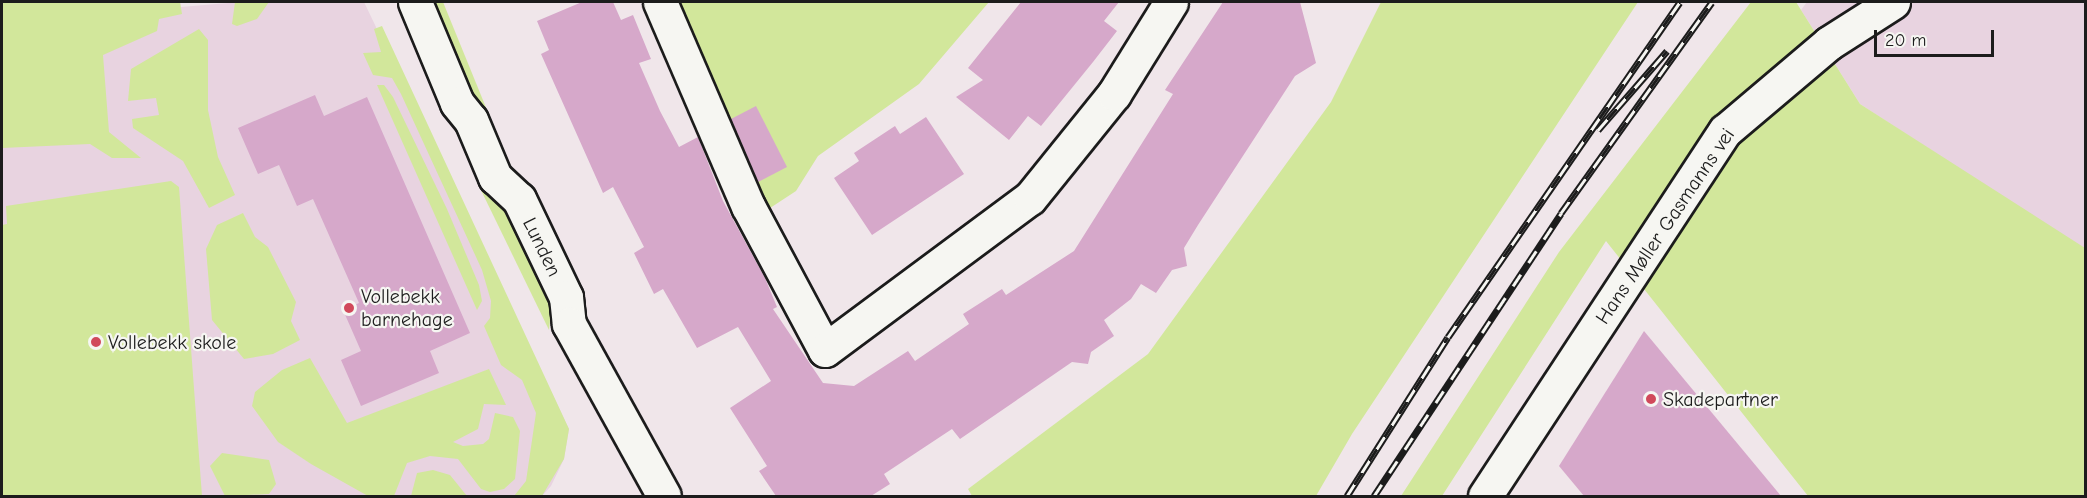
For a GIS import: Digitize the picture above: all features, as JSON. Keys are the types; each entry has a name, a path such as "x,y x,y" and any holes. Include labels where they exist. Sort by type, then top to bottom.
{"street":[{"name":"Lunden","path":"415,2 457,103 471,120 495,177 519,199 566,297 569,324 664,496"},
{"path":"660,2 748,207 825,350 1030,198 1114,94 1171,2"},
{"name":"Hans Møller Gasmanns vei","path":"1485,496 1725,131 1829,43 1893,2"}],"shaded area":[{"name":"Vollebekk barnehage","path":"2,2 180,2 181,7 240,2 364,2 569,429 564,459 551,486 542,496 2,496"},
{"path":"1807,2 2085,2 2085,250 1860,104 1801,10"}],"green space":[{"path":"2,2 180,2 182,14 159,19 157,31 103,55 109,132 141,158 112,158 90,144 2,148"},
{"path":"235,2 269,2 257,19 237,26 232,24"},
{"path":"425,2 443,2 487,110 473,101"},
{"path":"675,2 989,2 919,84 818,156 796,191 764,212"},
{"path":"1381,2 1638,2 1352,434 1316,496 972,496 968,489 1148,354 1331,102"},
{"path":"1751,2 1796,2 1860,104 2085,248 2085,496 1808,496 1606,241 1442,496 1401,496 1559,252"},
{"path":"382,26 569,429 564,459 542,496 514,496 526,481 536,413 522,380 501,365 484,326 490,318 491,301 482,270 401,94 392,78 373,75 363,53 381,52 374,29"},
{"path":"199,29 208,40 208,110 218,157 235,195 209,208 183,161 133,128 132,119 159,115 156,98 128,101 131,69"},
{"path":"377,85 384,85 393,97 447,209 479,285 482,301 477,310"},
{"name":"Vollebekk skole","path":"171,181 179,187 202,496 2,496 2,225 7,224 6,206"},
{"path":"477,182 501,197 552,301 549,330"},
{"path":"243,213 255,237 268,247 296,302 291,321 300,340 273,354 244,359 212,320 206,249 217,225"},
{"path":"310,358 347,423 489,369 506,405 484,404 478,429 453,442 463,446 483,444 489,439 495,413 513,417 520,431 515,479 504,489 490,492 481,489 458,459 430,456 407,463 394,496 368,496 311,464 278,442 252,406 255,392 282,370"},
{"path":"222,453 269,460 276,484 269,494 225,496 210,466"},
{"path":"433,470 450,475 467,496 411,496 417,473"}],"building":[{"path":"582,2 613,2 621,20 633,15 651,59 639,63 660,111 679,147 698,137 723,201 765,278 777,307 773,309 823,383 854,386 908,351 915,361 969,324 963,314 1002,289 1006,295 1074,251 1173,94 1165,90 1223,2 1300,2 1316,63 1295,76 1198,225 1184,248 1187,266 1172,270 1156,293 1141,284 1131,299 1104,320 1114,336 1091,352 1088,364 1072,362 960,439 952,429 884,474 890,484 871,496 776,496 759,471 767,466 730,408 771,381 738,327 697,348 663,289 654,294 634,253 644,247 613,187 603,193 541,54 549,50 537,21"},
{"path":"1021,2 1119,2 1104,21 1117,31 1041,126 1028,116 1009,140 956,97 983,80 968,68"},
{"path":"315,95 324,116 367,97 470,333 430,351 439,373 361,406 341,360 361,351 343,310 359,303 313,199 297,206 279,165 258,174 238,128"},
{"path":"756,106 787,167 758,182 731,119"},
{"path":"926,117 964,174 872,235 834,178 859,161 854,153 895,126 900,134"},
{"name":"Skadepartner","path":"1644,331 1781,496 1584,496 1559,466"}],"railway":[{"path":"1347,496 1448,337 1680,2"},
{"path":"1374,496 1561,213 1712,2"},
{"path":"1598,130 1667,51"}],"place":[{"name":"Vollebekk barnehage","path":"349,308"},
{"name":"Vollebekk skole","path":"96,342"},
{"name":"Skadepartner","path":"1651,399"}]}
